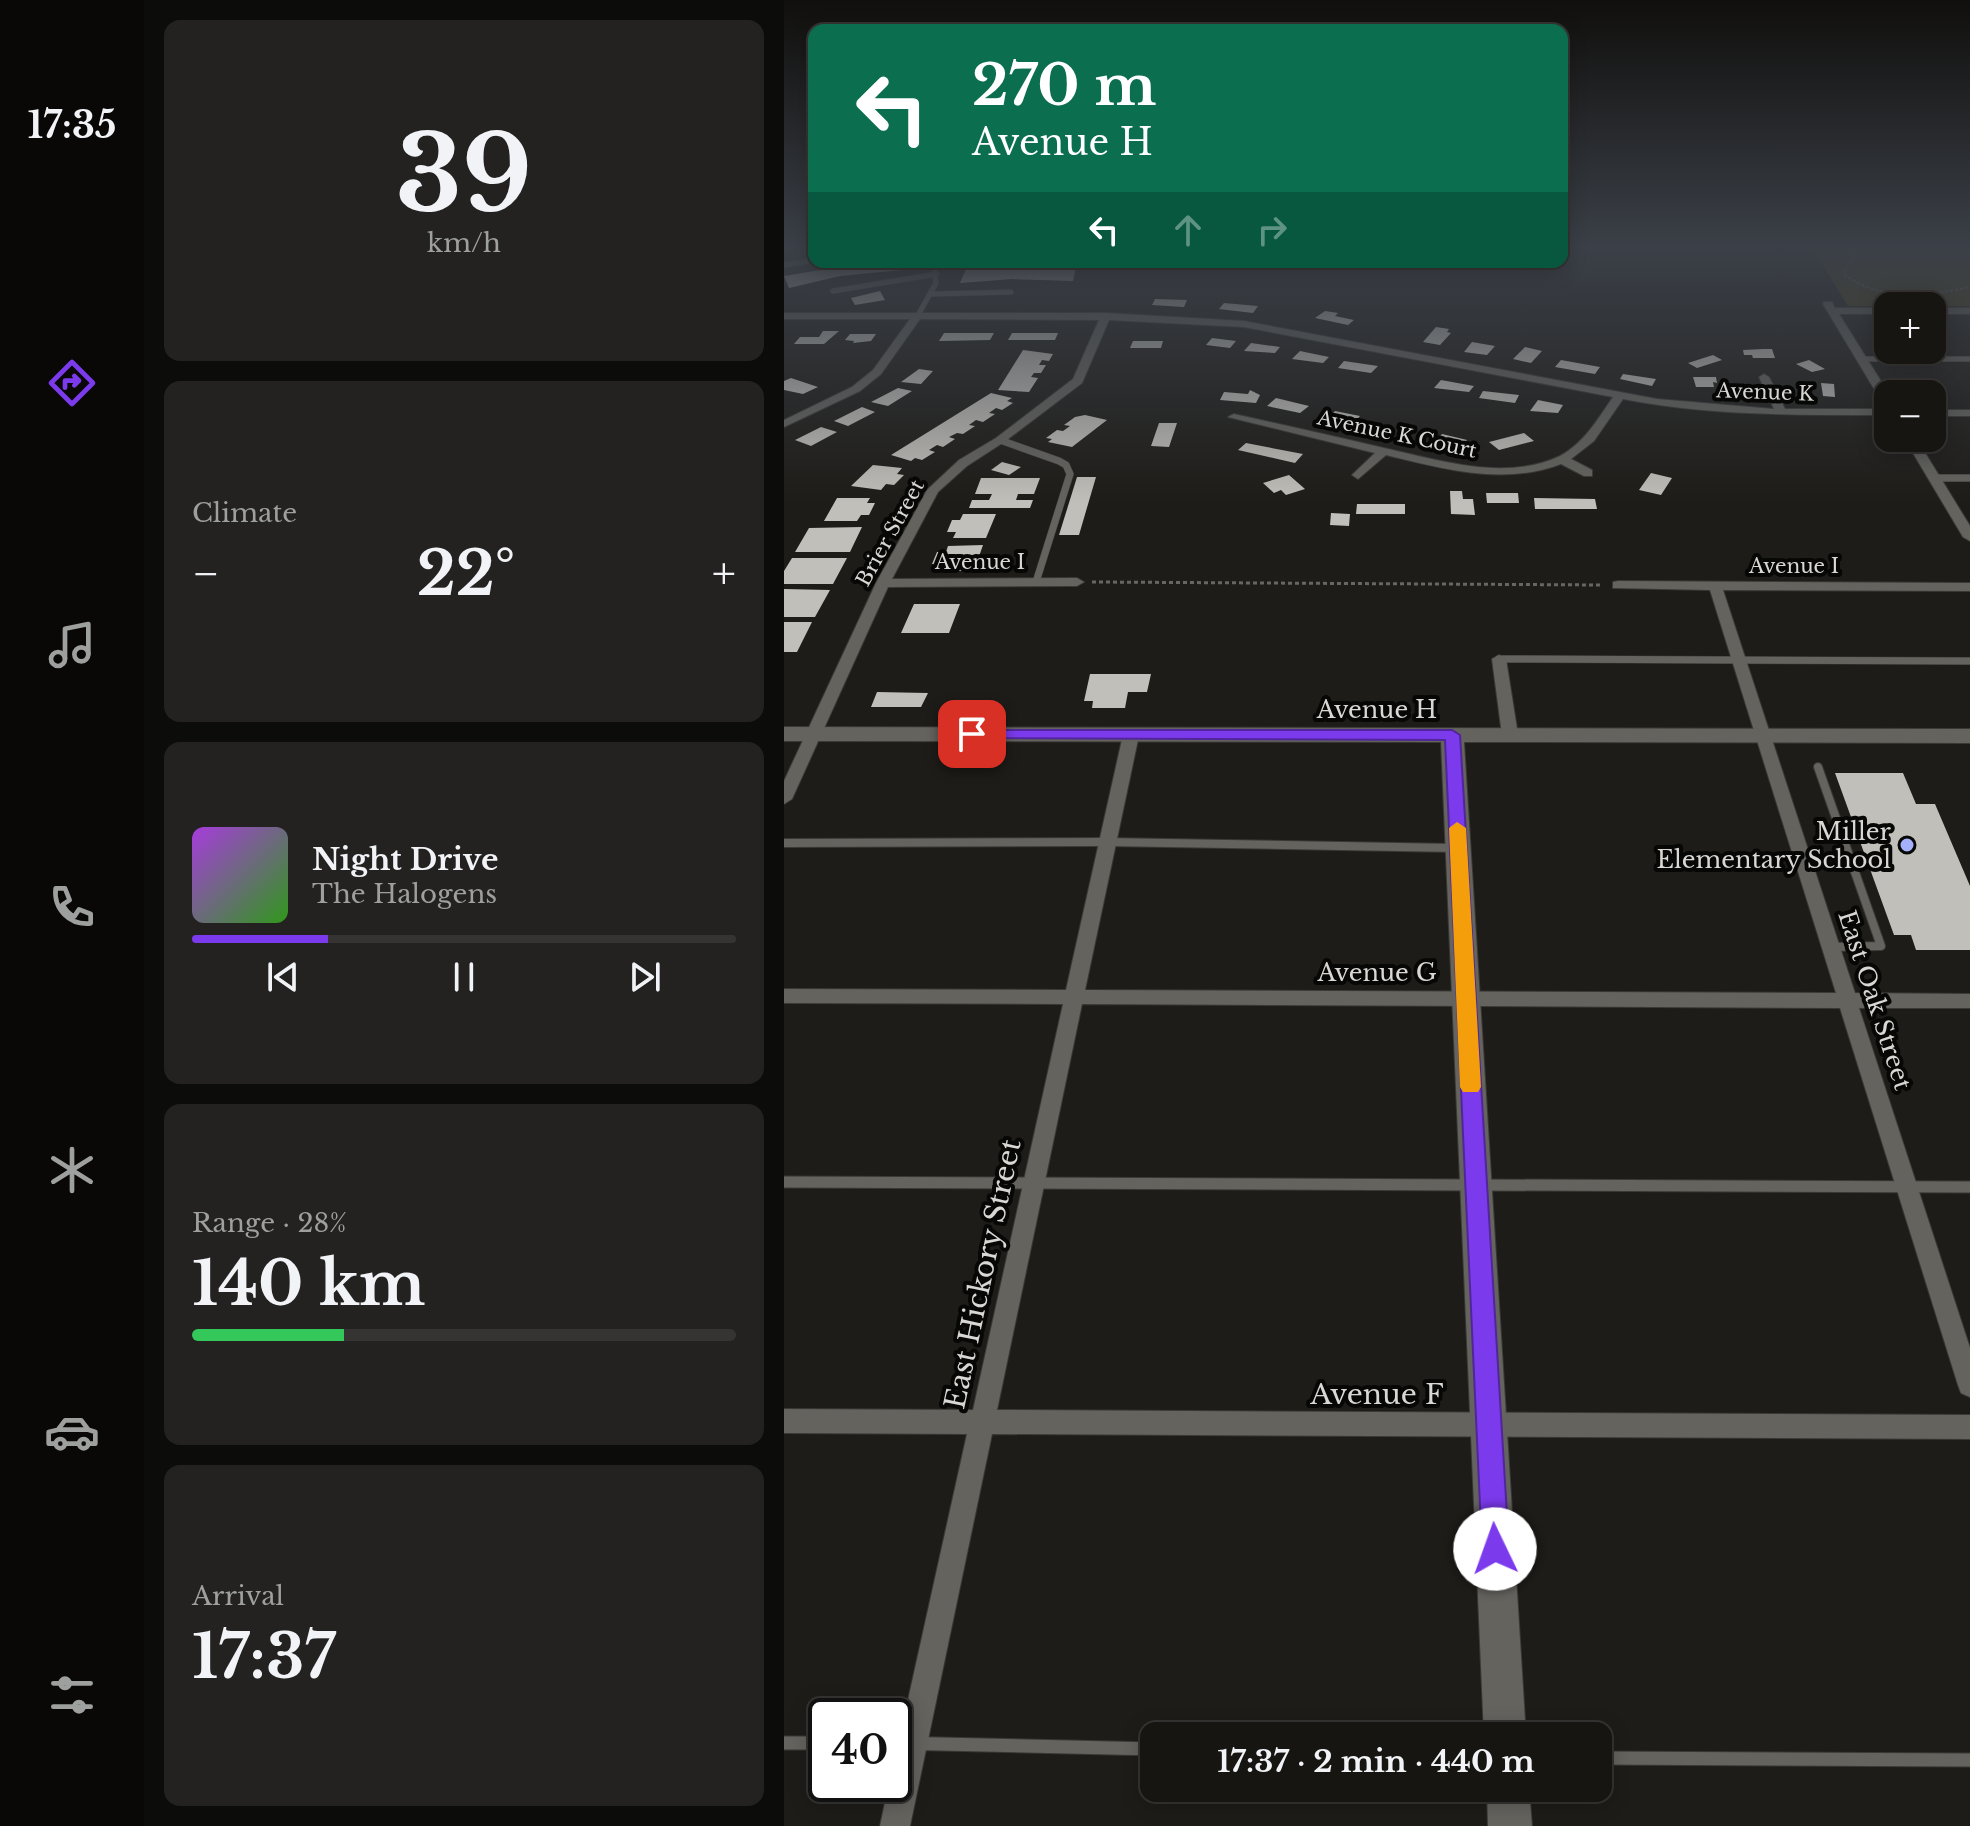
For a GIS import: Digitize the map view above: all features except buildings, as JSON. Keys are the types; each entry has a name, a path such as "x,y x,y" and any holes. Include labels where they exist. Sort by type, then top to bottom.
{"street":[{"path":"788,420 856,389 877,372 905,333"},
{"name":"Brier Street","path":"784,799 883,583 933,490 963,463 1000,440 1078,381 1099,333"},
{"name":"Avenue K","path":"1293,333 1620,395 1714,409 1874,412"},
{"path":"1847,333 1875,380"},
{"path":"1764,377 1781,412"},
{"name":"Avenue K Court","path":"1234,417 1466,470 1493,471 1541,466 1575,452 1587,441 1620,395"},
{"path":"1946,413 1970,413"},
{"path":"1358,475 1384,451"},
{"path":"1918,452 1970,537"},
{"path":"1561,459 1588,473"},
{"name":"Avenue I","path":"883,583 1077,582"},
{"name":"Avenue I","path":"1618,585 1970,587"},
{"name":"East Oak Street","path":"1715,585 1970,1385"},
{"path":"1499,659 1510,735"},
{"name":"Avenue H","path":"784,734 1970,736"},
{"name":"East Hickory Street","path":"912,1706 982,1422 1131,735"},
{"path":"1452,735 1504,1722"},
{"name":"Avenue G","path":"784,996 1970,1001"},
{"name":"Avenue F","path":"784,1421 1970,1427"},
{"name":"East Hickory Street","path":"895,1826 897,1802"},
{"path":"1509,1802 1510,1826"}],"lane":[{"path":"1862,359 1970,359"},
{"path":"1000,440 1059,461 1066,465 1070,474 1036,582"},
{"path":"1934,478 1970,478"},
{"path":"1499,659 1970,661"},
{"path":"1818,767 1881,946 1830,947"},
{"path":"784,843 1107,842 1458,848"},
{"path":"784,1182 1970,1187"},
{"path":"784,1743 808,1743"},
{"path":"912,1743 1140,1749"},
{"path":"1612,1758 1970,1760"}],"path":[{"path":"1077,582 1618,585"}],"slow traffic":[{"path":"1457,828 1471,1087"}],"place":[{"name":"Miller Elementary School","path":"1907,845"}],"route":[{"path":"972,734 1452,735 1495,1549"}]}
